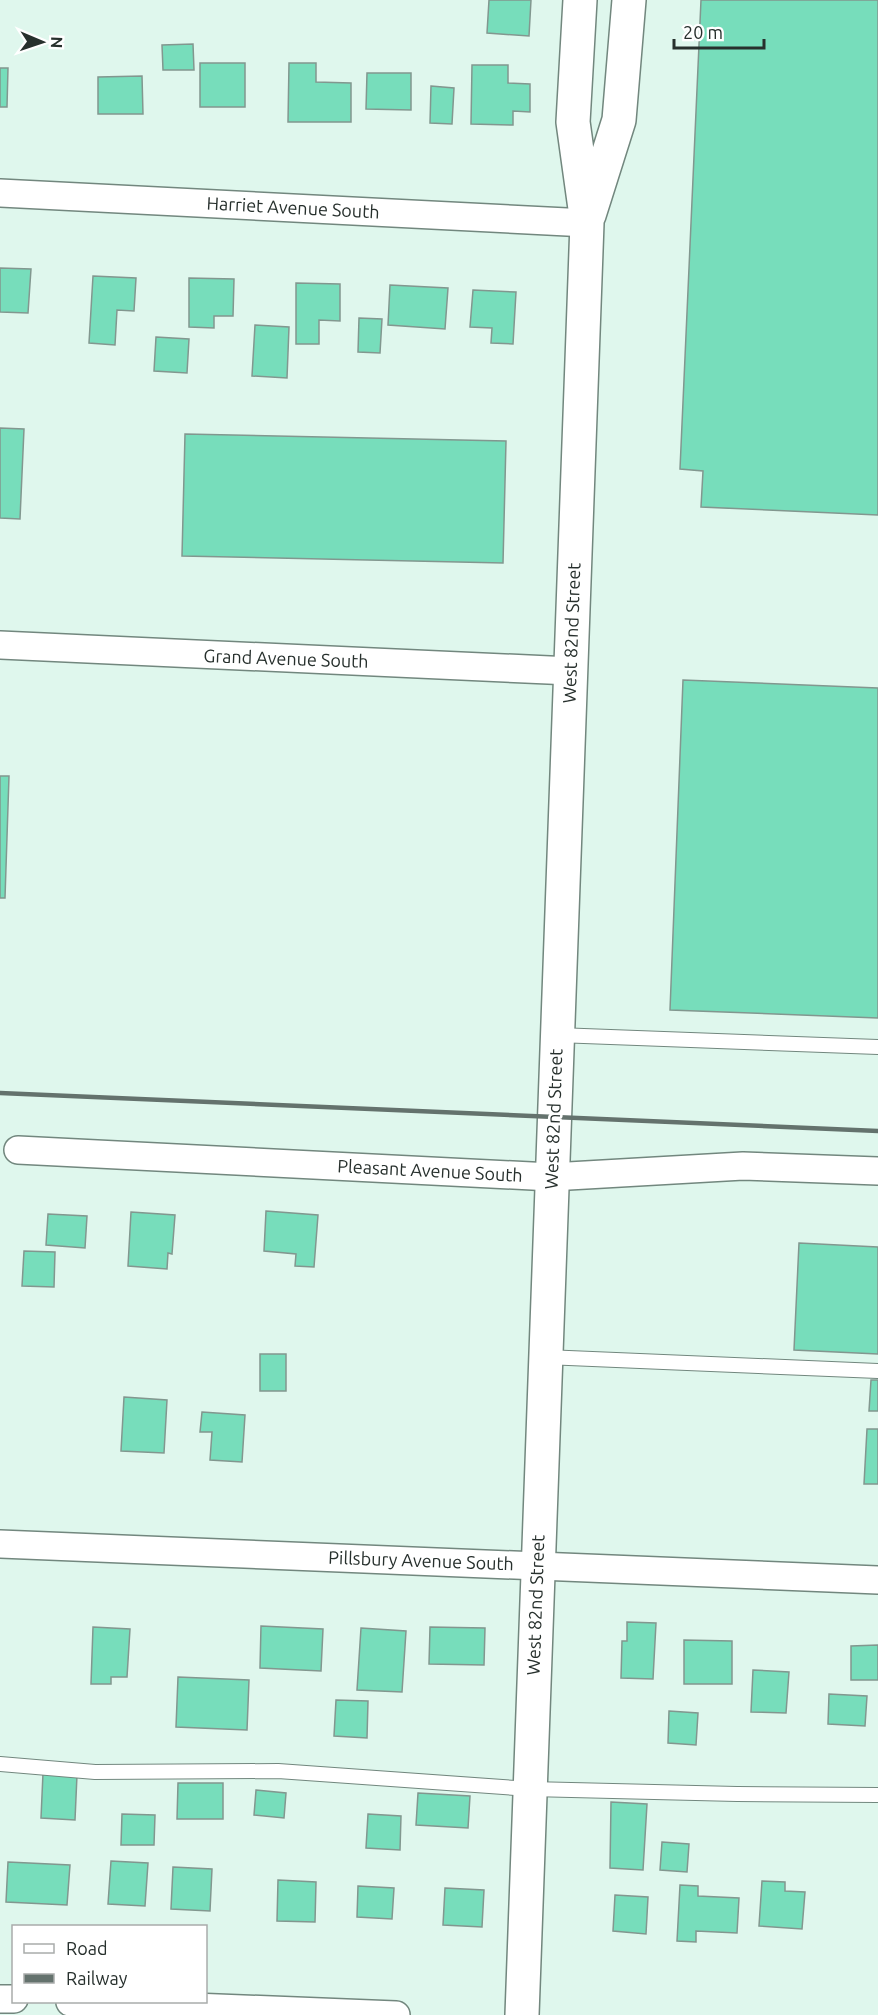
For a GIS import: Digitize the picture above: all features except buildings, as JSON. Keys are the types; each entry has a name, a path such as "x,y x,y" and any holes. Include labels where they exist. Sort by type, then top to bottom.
{"street":[{"name":"West 82nd Street","path":"522,2015 587,223 573,122 580,0"},
{"name":"West 82nd Street","path":"587,223 619,120 629,0"},
{"name":"Harriet Avenue South","path":"0,193 587,223"},
{"name":"Grand Avenue South","path":"0,645 571,671"},
{"name":"Pleasant Avenue South","path":"18,1150 551,1177 743,1166 878,1171"},
{"name":"Pillsbury Avenue South","path":"0,1544 878,1580"},
{"path":"117,2003 396,2015"}],"lane":[{"path":"557,1035 878,1047"},
{"path":"545,1357 878,1371"},
{"path":"0,1764 95,1772 278,1771 530,1789 878,1795"}],"railway":[{"path":"0,1093 878,1131"}]}
